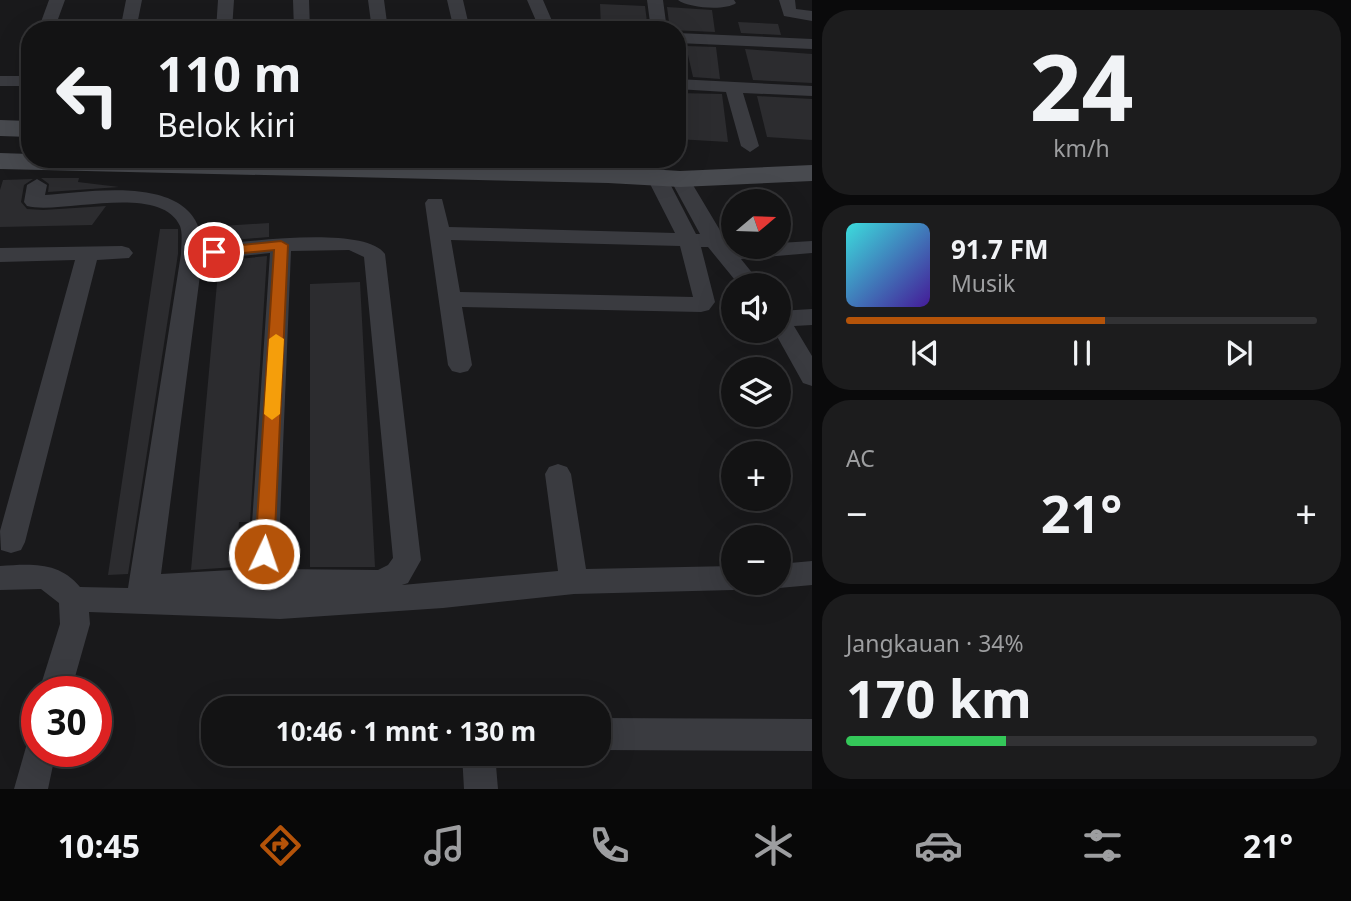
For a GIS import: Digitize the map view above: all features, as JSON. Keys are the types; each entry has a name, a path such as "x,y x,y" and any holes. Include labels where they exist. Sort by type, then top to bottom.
{"street":[{"path":"49,21 57,0"},
{"path":"130,21 134,0"},
{"path":"225,21 226,0"},
{"path":"301,0 302,21"},
{"path":"376,0 379,21"},
{"path":"455,0 460,21"},
{"path":"535,0 544,21"},
{"path":"655,0 658,21"},
{"path":"686,0 728,3"},
{"path":"787,0 789,13 812,16"},
{"path":"686,38 812,44"},
{"path":"0,81 21,79"},
{"path":"686,84 812,91"},
{"path":"733,87 750,146"},
{"path":"0,128 21,129"},
{"path":"0,161 21,161"},
{"path":"121,197 131,168"},
{"path":"606,168 669,179 812,173"},
{"path":"450,299 698,306 704,302 704,295 669,179"},
{"path":"669,179 741,273"},
{"path":"33,203 145,197 177,210 190,225 192,254 147,572 141,594"},
{"path":"435,203 460,365"},
{"path":"439,233 689,240 719,247 812,247"},
{"path":"73,599 263,581 379,582 398,573 407,560 374,254 352,244 281,245 192,254"},
{"path":"263,581 281,245"},
{"path":"11,542 88,253"},
{"path":"0,256 122,253"},
{"path":"791,318 812,317"},
{"path":"791,340 812,377"},
{"path":"558,474 575,582"},
{"path":"791,575 812,573"},
{"path":"0,578 39,575 62,583 73,599 75,624 59,676"},
{"path":"141,594 280,606 443,595 575,582 721,578"},
{"path":"611,734 812,735"},
{"path":"479,766 481,789"},
{"path":"31,789 36,767"}],"building":[{"path":"600,4 645,6 647,21 601,21"},
{"path":"667,7 712,10 715,32 686,31 686,21 669,21"},
{"path":"738,22 778,24 781,35 741,33"},
{"path":"686,46 716,47 720,79 693,77"},
{"path":"745,49 812,54 812,83 753,80"},
{"path":"686,93 722,94 728,142 686,140"},
{"path":"757,96 812,99 812,140 767,137"},
{"path":"41,178 79,178 78,182 119,187 48,192 49,184"},
{"path":"33,179 24,185 21,202 27,209 106,206 92,225 0,227 0,190 3,180"},
{"path":"269,223 269,237 221,241 222,226"},
{"path":"160,229 178,229 178,254 128,574 108,575"},
{"path":"267,256 250,522 239,522 236,567 191,570 219,261"},
{"path":"360,282 375,567 310,567 310,284"}],"slow traffic":[{"path":"272,414 276,339"}],"route":[{"path":"214,252 281,245 264,554"}]}
